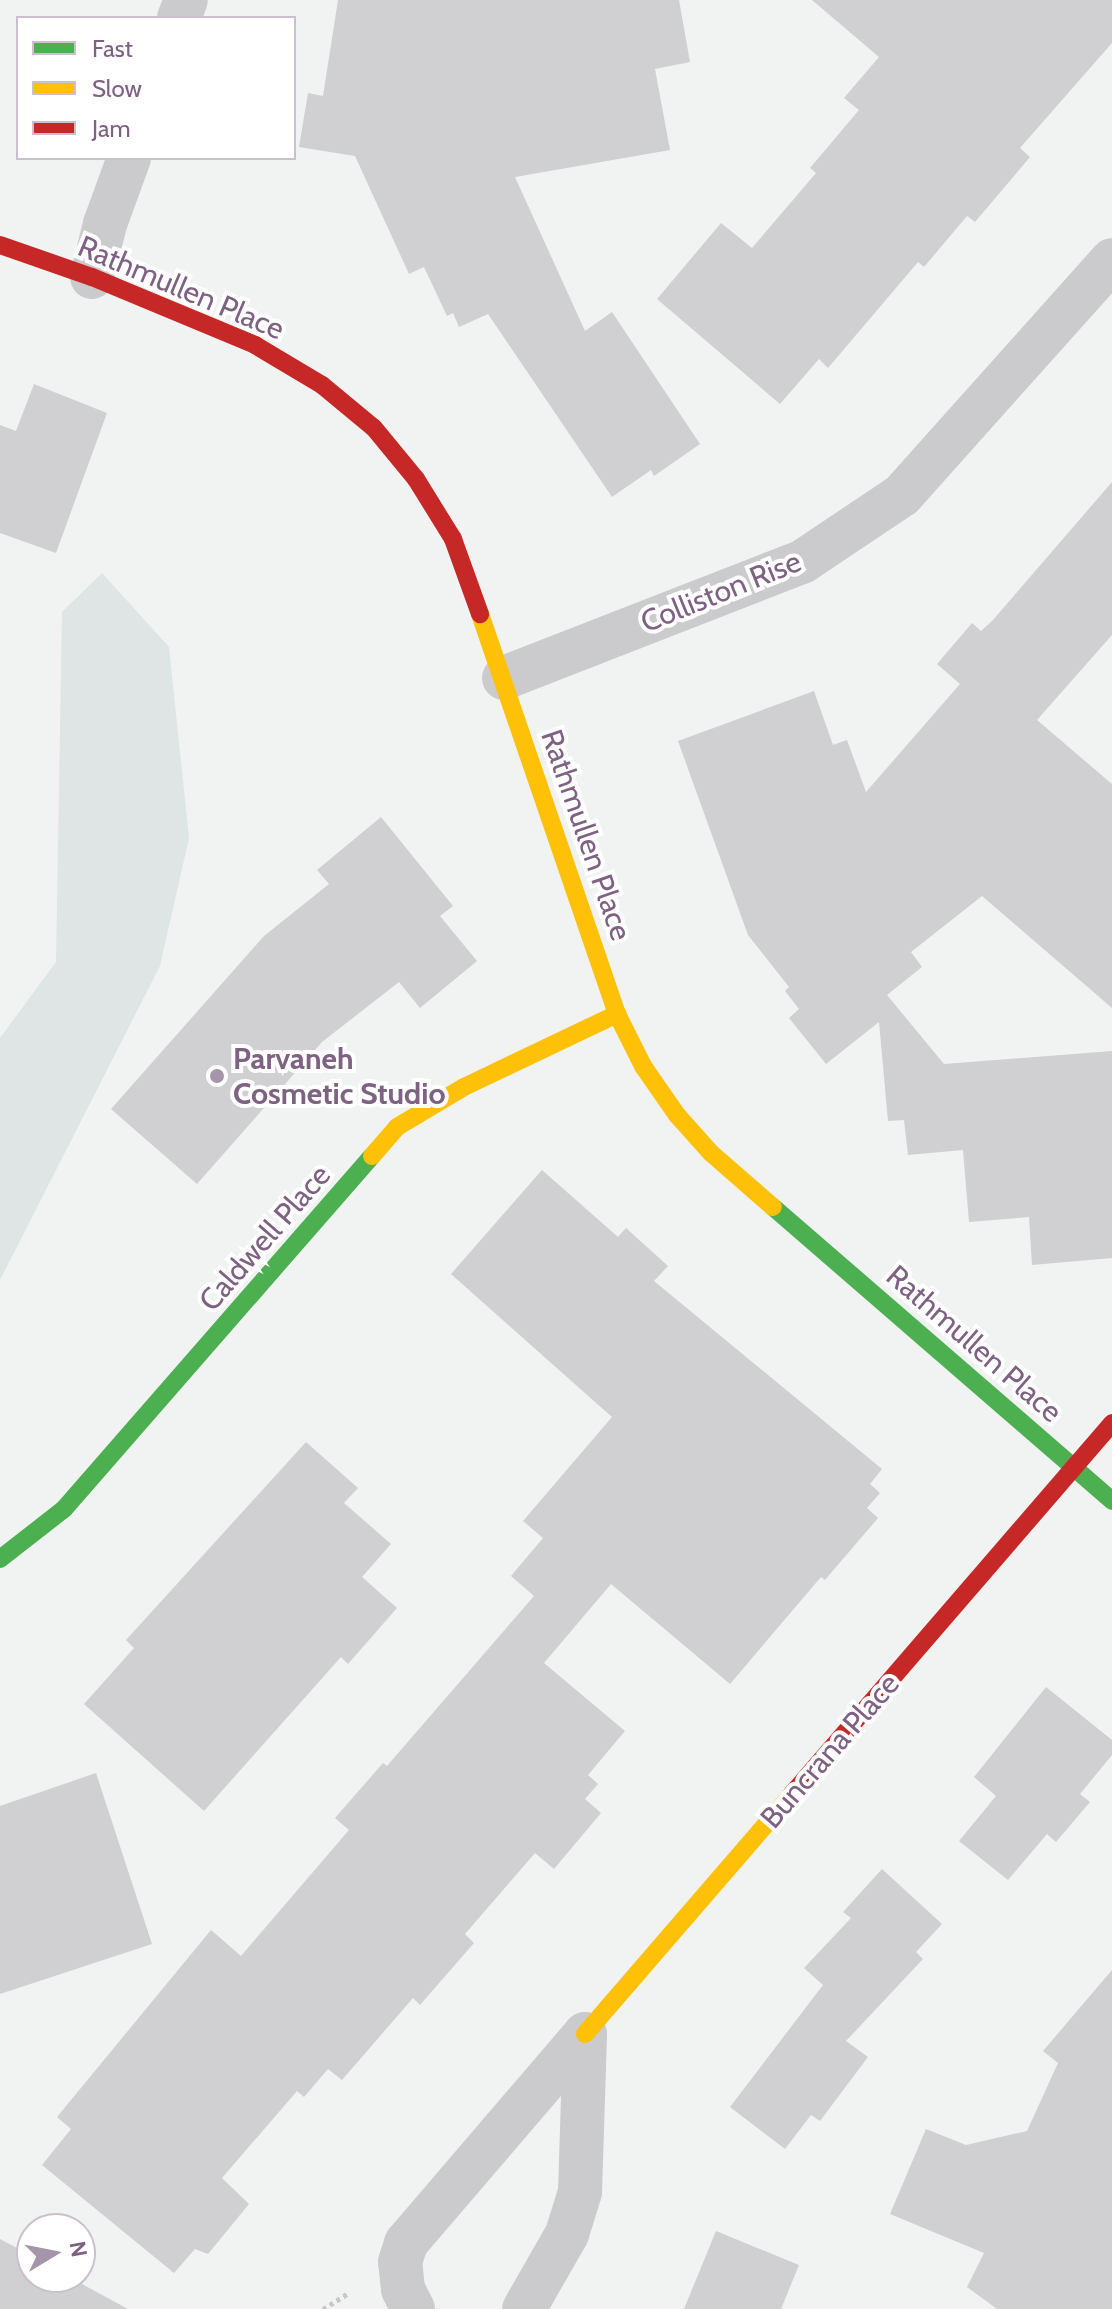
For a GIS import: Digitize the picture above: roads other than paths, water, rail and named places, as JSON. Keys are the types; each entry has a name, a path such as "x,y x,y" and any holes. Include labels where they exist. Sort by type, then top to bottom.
{"street":[{"path":"92,277 105,224 128,160"},
{"name":"Rathmullen Place","path":"0,245 92,277 255,345 322,385 374,428 416,479 453,539 504,678 617,1014 643,1066 677,1115 711,1153 1112,1501"},
{"name":"Colliston Rise","path":"504,678 802,562 902,495 1112,260"},
{"name":"Caldwell Place","path":"0,1559 64,1509 397,1127 464,1087 617,1014"},
{"name":"Buncrana Place","path":"413,2309 403,2289 400,2262 406,2243 1112,1423"},
{"path":"524,2309 567,2234 580,2192 585,2034"}],"place":[{"name":"Parvaneh Cosmetic Studio","path":"217,1076"}]}
